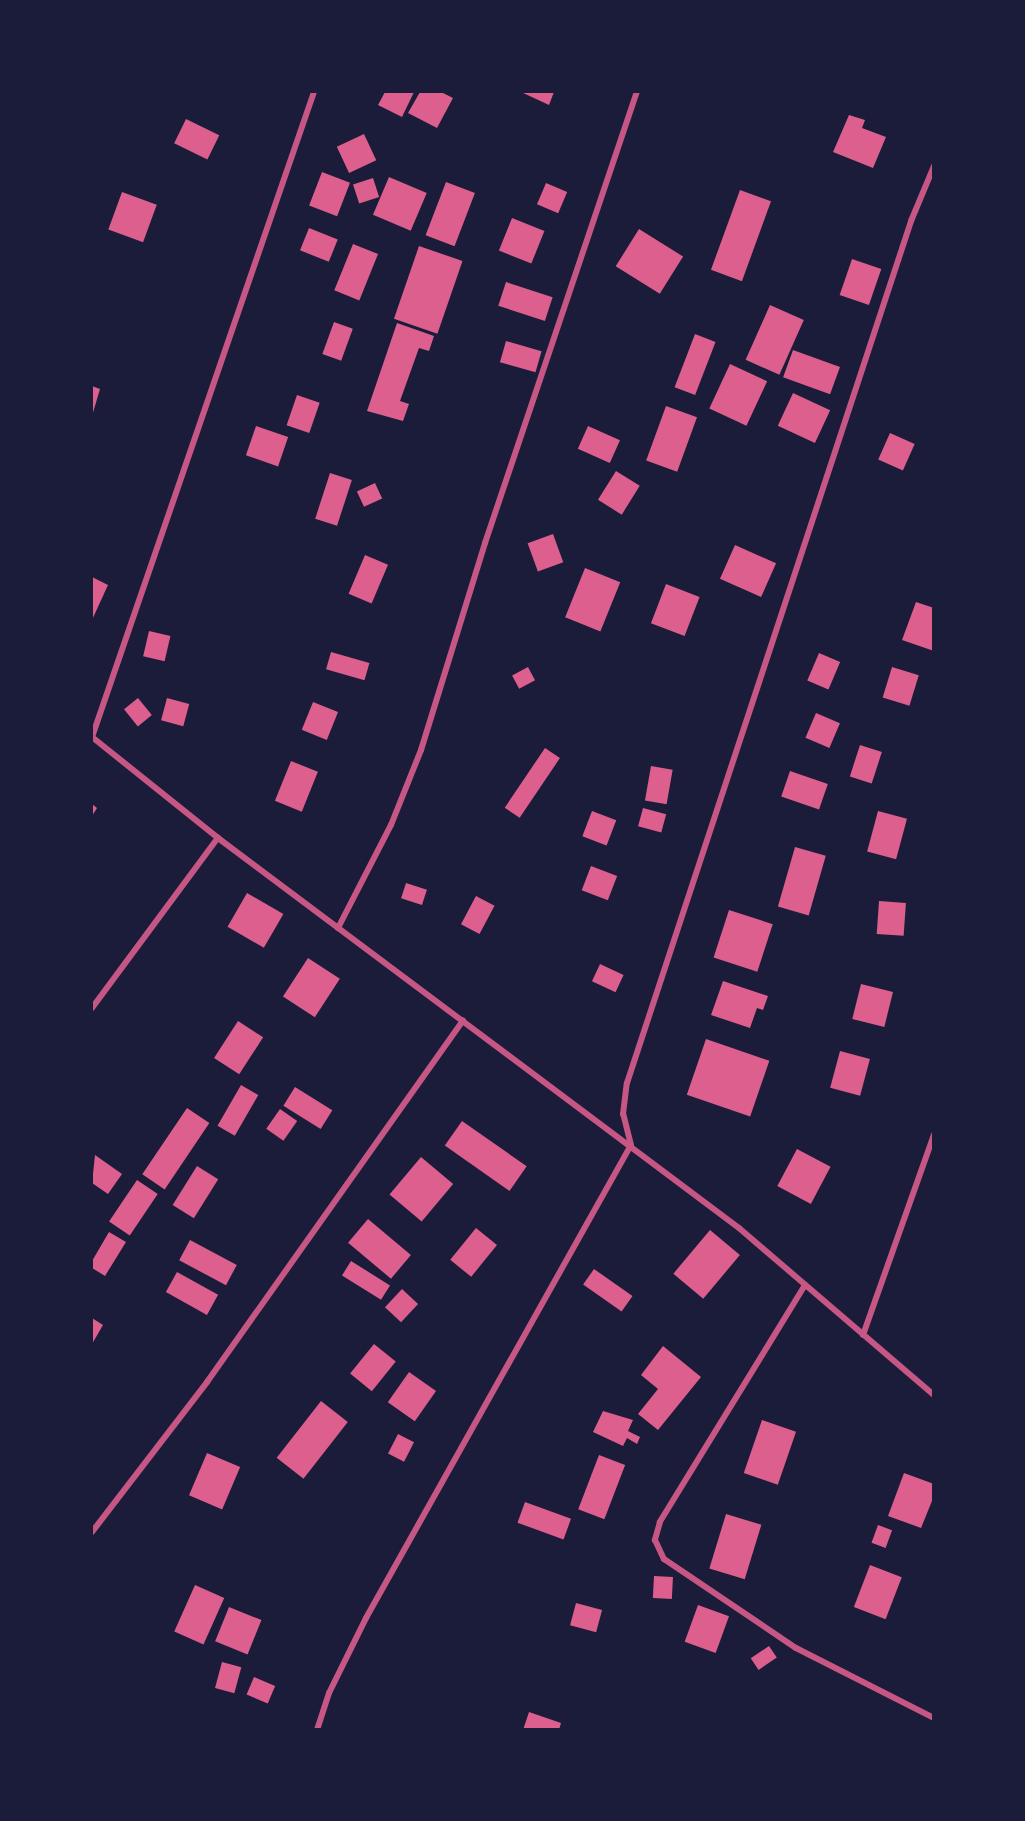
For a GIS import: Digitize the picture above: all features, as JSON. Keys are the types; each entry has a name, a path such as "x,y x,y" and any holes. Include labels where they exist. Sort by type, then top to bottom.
{"street":[{"path":"314,92 92,737 218,838 739,1228 933,1395"},
{"path":"338,928 391,825 421,750 486,543 637,92"},
{"path":"317,1730 329,1693 366,1618 630,1145 623,1114 627,1083 759,676 933,166"},
{"path":"92,1008 218,838"},
{"path":"92,1532 207,1382 463,1020"},
{"path":"863,1335 933,1134"},
{"path":"805,1285 660,1522 656,1540 664,1559 796,1648 933,1718"}],"building":[{"path":"385,92 414,92 402,117 378,105"},
{"path":"420,92 441,92 453,98 437,128 408,113"},
{"path":"521,92 554,92 549,105"},
{"path":"849,115 865,120 862,128 886,137 873,168 833,152"},
{"path":"186,119 219,135 207,159 174,143"},
{"path":"364,134 376,160 349,173 337,147"},
{"path":"322,172 350,183 337,216 309,206"},
{"path":"389,177 427,193 411,231 373,215"},
{"path":"373,178 379,197 359,204 353,184"},
{"path":"446,182 475,193 455,246 426,235"},
{"path":"546,183 567,192 558,213 537,204"},
{"path":"740,190 771,201 742,281 711,270"},
{"path":"122,192 157,205 143,242 108,230"},
{"path":"512,218 544,231 531,264 499,250"},
{"path":"309,228 338,240 329,262 300,250"},
{"path":"639,229 683,257 660,294 616,266"},
{"path":"353,244 378,254 359,300 334,290"},
{"path":"419,246 462,261 437,334 394,319"},
{"path":"852,259 881,269 869,305 840,295"},
{"path":"506,282 553,297 545,321 498,306"},
{"path":"770,305 804,320 779,375 746,360"},
{"path":"334,322 353,329 341,361 322,354"},
{"path":"397,323 434,336 429,351 419,348 400,401 409,404 403,421 367,411"},
{"path":"695,334 716,342 695,395 675,387"},
{"path":"506,341 542,351 536,372 500,362"},
{"path":"793,350 840,367 830,394 783,377"},
{"path":"730,364 767,381 746,426 709,408"},
{"path":"92,386 100,389 92,416"},
{"path":"793,393 830,410 815,443 778,426"},
{"path":"297,395 320,403 309,433 287,425"},
{"path":"666,406 697,417 677,472 646,461"},
{"path":"256,426 288,437 278,466 246,455"},
{"path":"588,426 620,440 610,463 578,449"},
{"path":"890,433 915,444 903,470 878,459"},
{"path":"616,471 640,486 622,515 598,500"},
{"path":"330,473 352,480 337,526 315,519"},
{"path":"375,483 382,498 364,507 357,491"},
{"path":"553,534 563,562 538,571 528,543"},
{"path":"735,545 776,563 761,597 720,579"},
{"path":"365,555 388,565 372,603 349,594"},
{"path":"585,568 620,582 600,631 565,617"},
{"path":"92,577 108,585 92,620"},
{"path":"666,584 700,597 685,636 651,623"},
{"path":"916,602 934,608 934,651 902,640"},
{"path":"149,631 170,636 165,661 143,656"},
{"path":"331,652 369,663 364,680 326,669"},
{"path":"819,653 840,662 828,690 807,681"},
{"path":"528,667 535,680 519,689 512,675"},
{"path":"892,667 919,675 909,706 883,698"},
{"path":"138,698 152,715 138,726 124,709"},
{"path":"167,698 189,704 183,726 161,720"},
{"path":"313,702 338,712 327,740 302,730"},
{"path":"816,713 840,723 829,748 805,738"},
{"path":"860,745 882,752 872,783 850,776"},
{"path":"545,748 560,758 520,818 505,808"},
{"path":"291,761 318,772 302,812 275,801"},
{"path":"651,766 673,770 667,804 645,800"},
{"path":"790,771 828,784 819,810 781,797"},
{"path":"92,804 97,808 92,816"},
{"path":"643,808 666,814 661,833 638,826"},
{"path":"592,811 616,820 607,846 582,836"},
{"path":"878,811 907,819 896,859 867,852"},
{"path":"795,847 826,856 809,915 778,907"},
{"path":"591,866 617,876 608,900 582,890"},
{"path":"406,883 427,890 422,905 401,898"},
{"path":"247,893 283,914 264,948 227,927"},
{"path":"476,896 495,906 480,934 461,924"},
{"path":"879,901 906,903 904,936 877,934"},
{"path":"729,910 773,924 757,972 714,958"},
{"path":"308,958 340,979 315,1017 283,997"},
{"path":"600,964 624,975 616,992 592,981"},
{"path":"723,981 768,996 763,1010 757,1008 750,1028 711,1015"},
{"path":"861,984 893,992 884,1027 852,1019"},
{"path":"238,1021 263,1037 239,1074 214,1058"},
{"path":"706,1039 769,1061 750,1117 687,1095"},
{"path":"840,1051 870,1059 860,1096 830,1088"},
{"path":"241,1085 258,1095 235,1136 218,1126"},
{"path":"295,1087 332,1110 321,1129 283,1106"},
{"path":"187,1108 209,1123 165,1189 142,1174"},
{"path":"280,1109 297,1121 283,1141 266,1129"},
{"path":"462,1121 527,1166 510,1191 445,1146"},
{"path":"797,1149 831,1167 811,1204 777,1186"},
{"path":"95,1155 122,1174 108,1194 92,1183"},
{"path":"421,1157 453,1184 422,1222 390,1195"},
{"path":"197,1166 218,1179 194,1218 173,1205"},
{"path":"137,1180 158,1194 130,1235 109,1221"},
{"path":"368,1219 411,1255 391,1279 348,1243"},
{"path":"476,1228 497,1245 471,1277 450,1260"},
{"path":"710,1230 740,1255 703,1299 673,1274"},
{"path":"109,1232 126,1242 105,1276 92,1268 92,1261"},
{"path":"190,1240 237,1265 226,1285 179,1260"},
{"path":"351,1261 390,1285 381,1300 342,1275"},
{"path":"594,1269 633,1296 622,1312 583,1285"},
{"path":"177,1272 218,1295 207,1315 166,1292"},
{"path":"402,1289 418,1304 401,1322 385,1307"},
{"path":"92,1318 103,1325 92,1344"},
{"path":"374,1344 396,1362 372,1391 350,1374"},
{"path":"663,1346 701,1377 658,1430 638,1414 658,1389 641,1375"},
{"path":"409,1372 436,1391 415,1421 388,1402"},
{"path":"321,1401 348,1422 303,1479 277,1458"},
{"path":"603,1411 633,1420 628,1431 640,1437 637,1444 627,1438 623,1446 593,1432"},
{"path":"762,1420 796,1432 778,1485 744,1473"},
{"path":"398,1434 414,1442 404,1462 388,1454"},
{"path":"207,1453 240,1467 222,1509 189,1495"},
{"path":"599,1455 625,1465 604,1519 578,1509"},
{"path":"904,1473 934,1484 934,1496 921,1528 888,1516"},
{"path":"525,1502 571,1519 564,1539 517,1523"},
{"path":"726,1514 761,1525 745,1579 709,1569"},
{"path":"878,1525 892,1530 886,1548 872,1543"},
{"path":"870,1565 902,1577 886,1619 854,1607"},
{"path":"654,1576 673,1577 672,1599 653,1598"},
{"path":"195,1585 224,1598 203,1645 174,1632"},
{"path":"576,1603 602,1610 596,1632 570,1625"},
{"path":"698,1605 729,1616 716,1653 685,1642"},
{"path":"229,1607 261,1620 248,1654 215,1641"},
{"path":"769,1646 777,1658 759,1670 751,1658"},
{"path":"222,1662 241,1667 234,1693 215,1688"},
{"path":"254,1677 275,1686 268,1703 247,1694"},
{"path":"529,1712 561,1723 559,1730 523,1730"}]}
